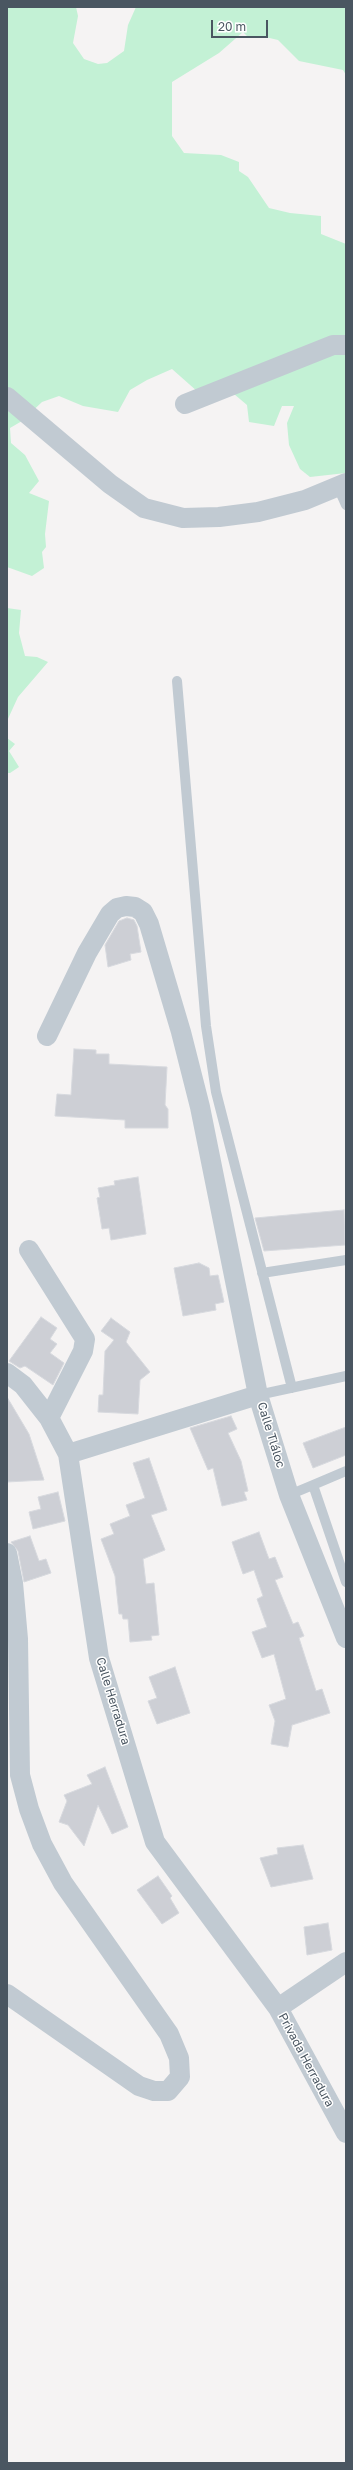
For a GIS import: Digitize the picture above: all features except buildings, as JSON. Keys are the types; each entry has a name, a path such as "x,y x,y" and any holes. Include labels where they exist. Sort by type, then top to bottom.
{"street":[{"path":"185,404 333,345 346,345"},
{"path":"7,397 110,484 144,508 183,518 220,517 265,510 305,500 342,485"},
{"path":"47,1036 87,953 110,914 117,908 126,906 135,907 143,912 149,924 181,1032 200,1107 258,1395"},
{"path":"29,1250 85,1340 83,1351 49,1418"},
{"name":"Calle Herradura","path":"7,1373 23,1385 49,1418 68,1454 99,1658 155,1842 278,2008"},
{"name":"Calle Tláloc","path":"68,1454 258,1395 289,1494 346,1638"},
{"path":"7,1553 13,1583 18,1639 20,1775 29,1809 42,1844 63,1883 169,2034 179,2058 180,2077 168,2091 154,2091 139,2086 7,1994"},
{"path":"278,2008 346,1962"},
{"name":"Privada Herradura","path":"278,2008 346,2133"}],"lane":[{"path":"342,485 346,505"},
{"path":"177,681 206,1026 216,1092 292,1388"},
{"path":"262,1273 346,1260"},
{"path":"258,1395 346,1376"},
{"path":"289,1494 346,1471"},
{"path":"313,1485 342,1564 346,1582"}],"green space":[{"path":"7,7 76,7 78,16 73,43 84,59 98,64 107,63 124,51 128,25 136,7 346,7 346,75 343,70 299,61 278,40 261,36 249,38 243,32 219,53 172,82 172,136 184,153 221,155 239,162 239,171 248,177 269,208 290,213 321,216 321,234 346,244 346,473 310,477 300,469 289,445 287,423 294,406 282,406 274,426 249,422 247,405 234,394 198,392 172,369 147,380 130,390 118,412 83,406 59,396 42,402 22,421 10,428 11,443 25,455 39,481 29,493 49,501 45,534 46,547 42,552 44,568 32,576 7,567"},
{"path":"7,608 21,610 19,633 25,656 37,657 48,662 18,697 7,721"},
{"path":"7,738 15,744 9,751 19,767 10,773 7,773"}]}
